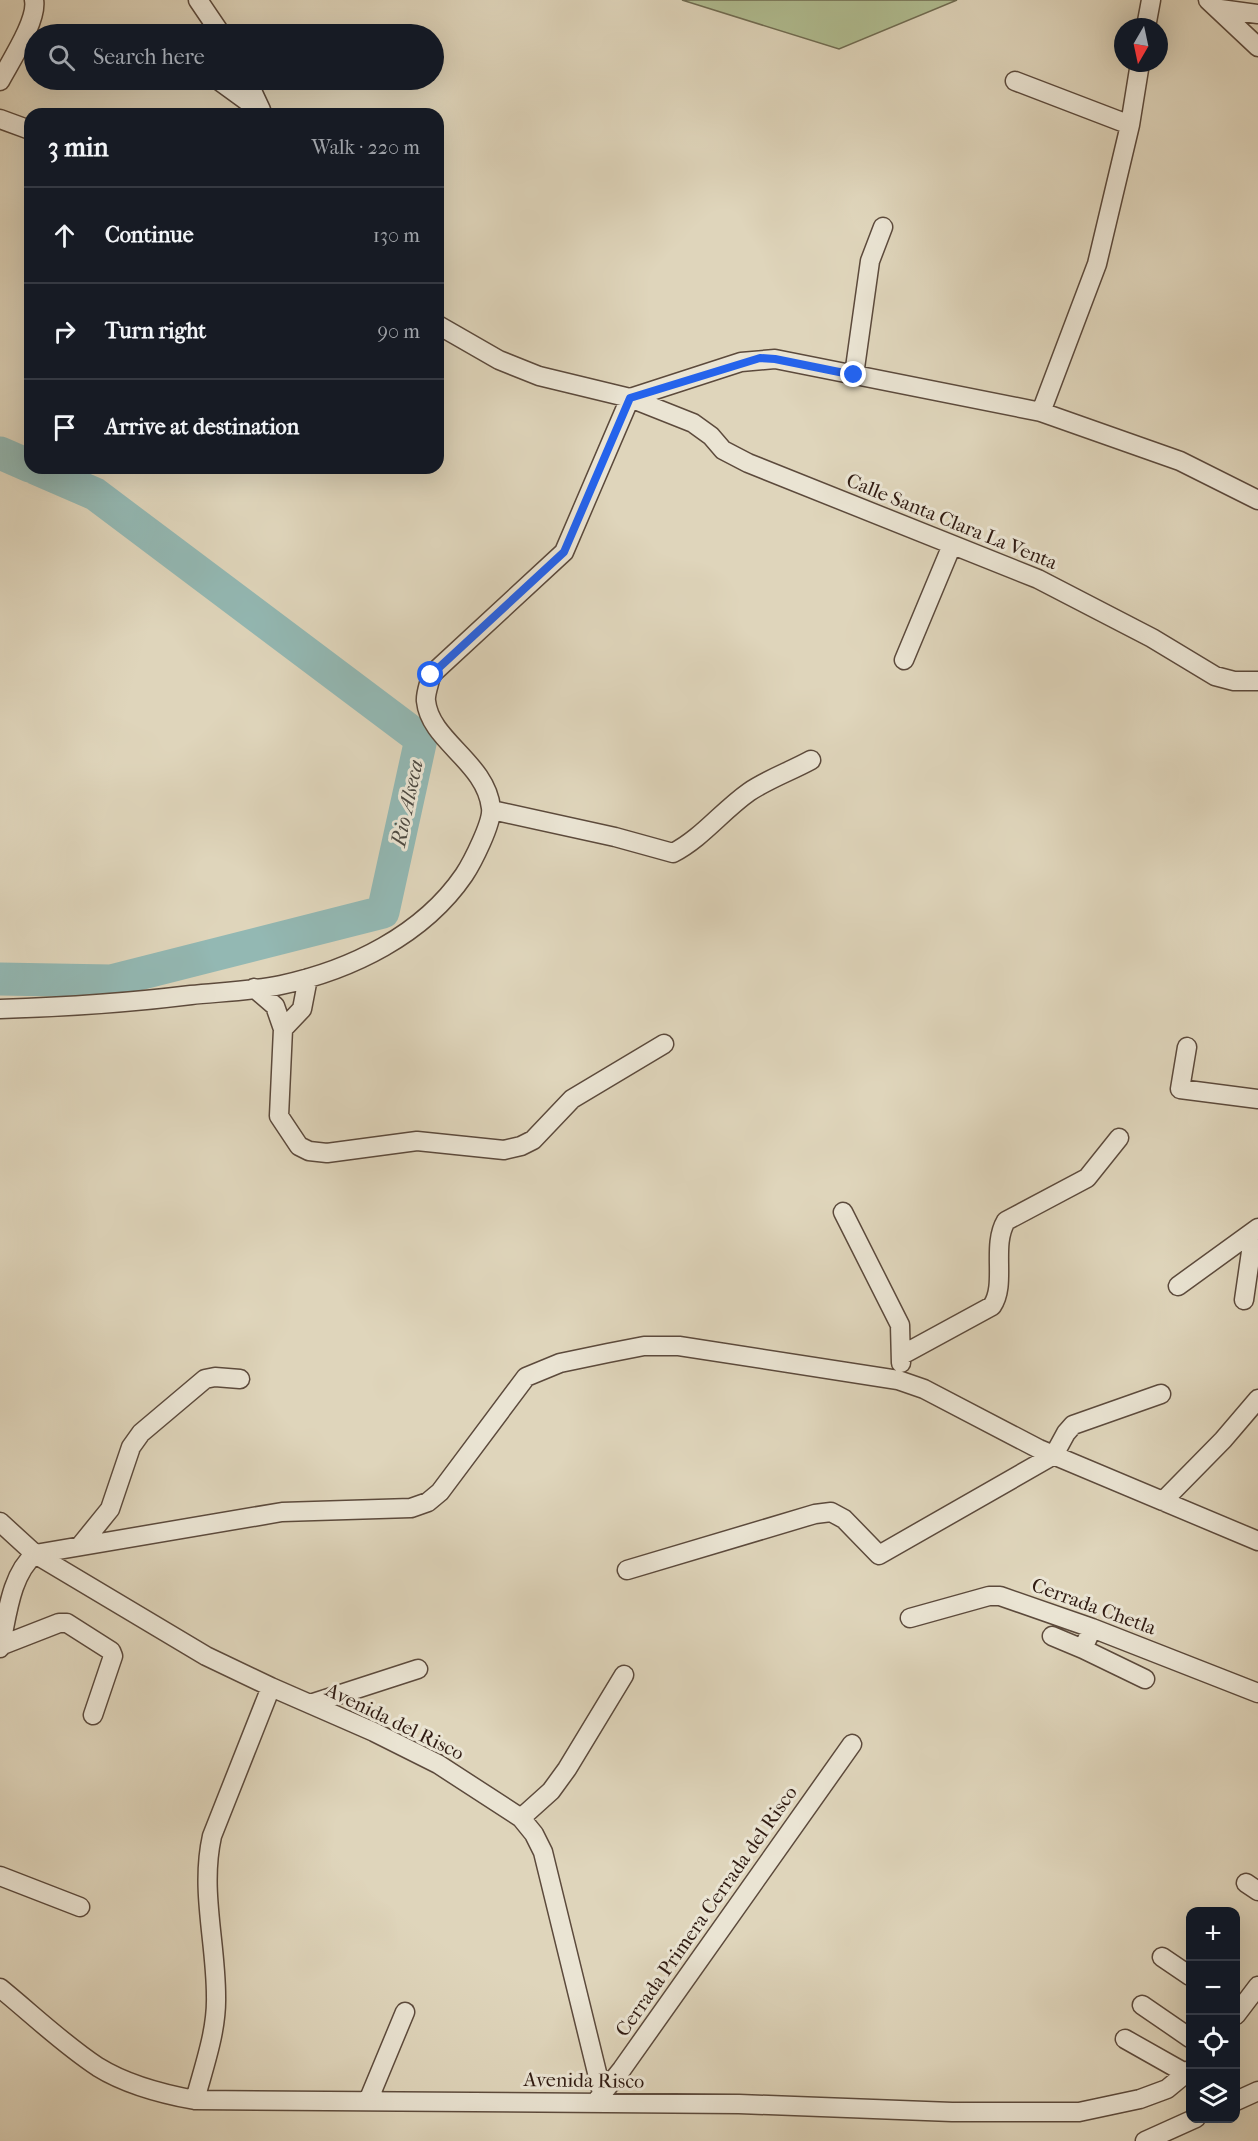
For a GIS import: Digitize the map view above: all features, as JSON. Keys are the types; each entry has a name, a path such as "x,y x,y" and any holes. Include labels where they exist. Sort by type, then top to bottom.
{"street":[{"path":"29,24 36,8 34,0"},
{"path":"198,0 214,24"},
{"path":"1148,18 1151,0"},
{"path":"1214,5 1258,14"},
{"path":"1214,5 1258,47"},
{"path":"0,81 24,34"},
{"path":"1041,412 1098,264 1130,124 1139,72"},
{"path":"1015,81 1130,124"},
{"path":"232,90 256,108"},
{"path":"252,90 261,108"},
{"path":"854,375 870,261 883,227"},
{"path":"444,328 499,360 538,376 630,398 760,358 977,397 1041,412 1180,461 1258,500"},
{"path":"0,1009 117,1004 254,988 308,978 366,956 393,942 448,898 472,863 492,810 481,777 437,727 426,701 431,675 564,552 630,398"},
{"name":"Calle Santa Clara La Venta","path":"630,398 693,423 711,436 723,450 748,463 1038,579 1152,638 1215,676 1241,682 1258,681"},
{"path":"904,660 952,544"},
{"path":"492,810 615,837 673,853 693,842 713,819 751,791 811,760"},
{"path":"283,1029 302,1009 308,978"},
{"path":"254,988 275,1006 283,1029 279,1116 299,1146 309,1151 327,1153 417,1141 504,1150 521,1146 533,1140 572,1099 664,1044"},
{"path":"1187,1047 1180,1089 1258,1100"},
{"path":"902,1355 992,1306 997,1292 1000,1233 1006,1221 1087,1178 1119,1138"},
{"path":"843,1212 900,1325 902,1355 898,1380"},
{"path":"1178,1286 1256,1230"},
{"path":"1244,1300 1256,1230"},
{"path":"0,1647 17,1577 27,1560 34,1554 282,1512 411,1508 428,1502 440,1492 526,1377 560,1363 644,1346 679,1346 898,1380 924,1389 1054,1455 1258,1541"},
{"path":"80,1546 110,1509 131,1447 141,1433 205,1379 214,1377 240,1379"},
{"path":"627,1570 815,1514 831,1512 844,1519 879,1555 1054,1455 1073,1425 1161,1394"},
{"path":"1163,1501 1223,1440 1258,1399"},
{"name":"Avenida del Risco","path":"0,1522 34,1554 154,1627 271,1687 374,1732 438,1764 521,1818 534,1834 543,1852 599,2098"},
{"name":"Cerrada Chetla","path":"910,1617 989,1596 1000,1596 1092,1628 1258,1693"},
{"path":"0,1647 59,1623 67,1623 111,1651 113,1656 93,1715"},
{"path":"1083,1649 1092,1628"},
{"path":"1052,1636 1145,1678"},
{"path":"309,1704 418,1669"},
{"path":"521,1818 550,1791 567,1769 624,1676"},
{"path":"195,2100 211,2038 217,1998 207,1892 209,1850 212,1836 271,1687"},
{"name":"Cerrada Primera Cerrada del Risco","path":"599,2098 622,2069 852,1744"},
{"path":"0,1876 80,1907"},
{"path":"1162,1957 1186,1973"},
{"path":"1240,2006 1258,1986"},
{"name":"Avenida Risco","path":"0,1988 99,2067 130,2082 195,2100 368,2101 599,2098 952,2112 1079,2112 1140,2099 1167,2089 1186,2074"},
{"path":"1142,2005 1186,2035"},
{"path":"368,2101 405,2012"},
{"path":"1125,2039 1186,2070"},
{"path":"1240,2099 1258,2091"},
{"path":"1145,2141 1186,2123"}],"green space":[{"path":"682,0 957,0 839,49"}],"waterway":[{"name":"Rio Alseca","path":"0,453 24,463"},
{"name":"Rio Alseca","path":"0,979 111,981 383,912 421,739 95,494 49,474"}],"route":[{"path":"431,675 564,552 630,398 760,358 854,375"}]}
